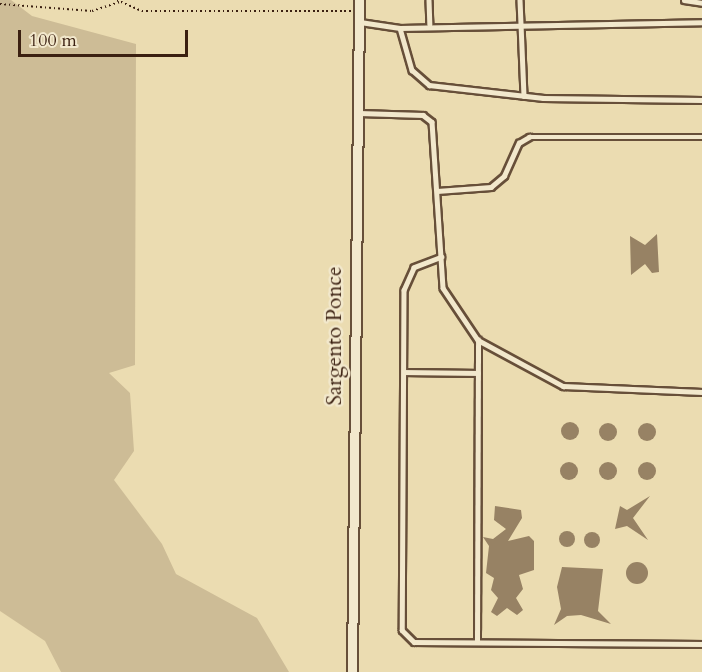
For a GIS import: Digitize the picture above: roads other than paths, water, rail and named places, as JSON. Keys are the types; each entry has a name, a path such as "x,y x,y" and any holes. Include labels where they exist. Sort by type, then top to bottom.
{"street":[{"name":"Sargento Ponce","path":"352,672 359,5"}],"lane":[{"path":"429,0 430,24"},
{"path":"520,0 524,24 524,96"},
{"path":"684,0 702,3"},
{"path":"360,21 400,28 430,24 702,22"},
{"path":"400,28 421,82 524,96 702,100"},
{"path":"359,113 428,118 446,297 478,340 563,386 702,392"},
{"path":"437,191 491,187 504,176 519,143 529,137 702,137"},
{"path":"442,257 414,268 405,282 400,622 414,642 702,644"},
{"path":"477,641 478,340"},
{"path":"404,372 478,373"}]}
